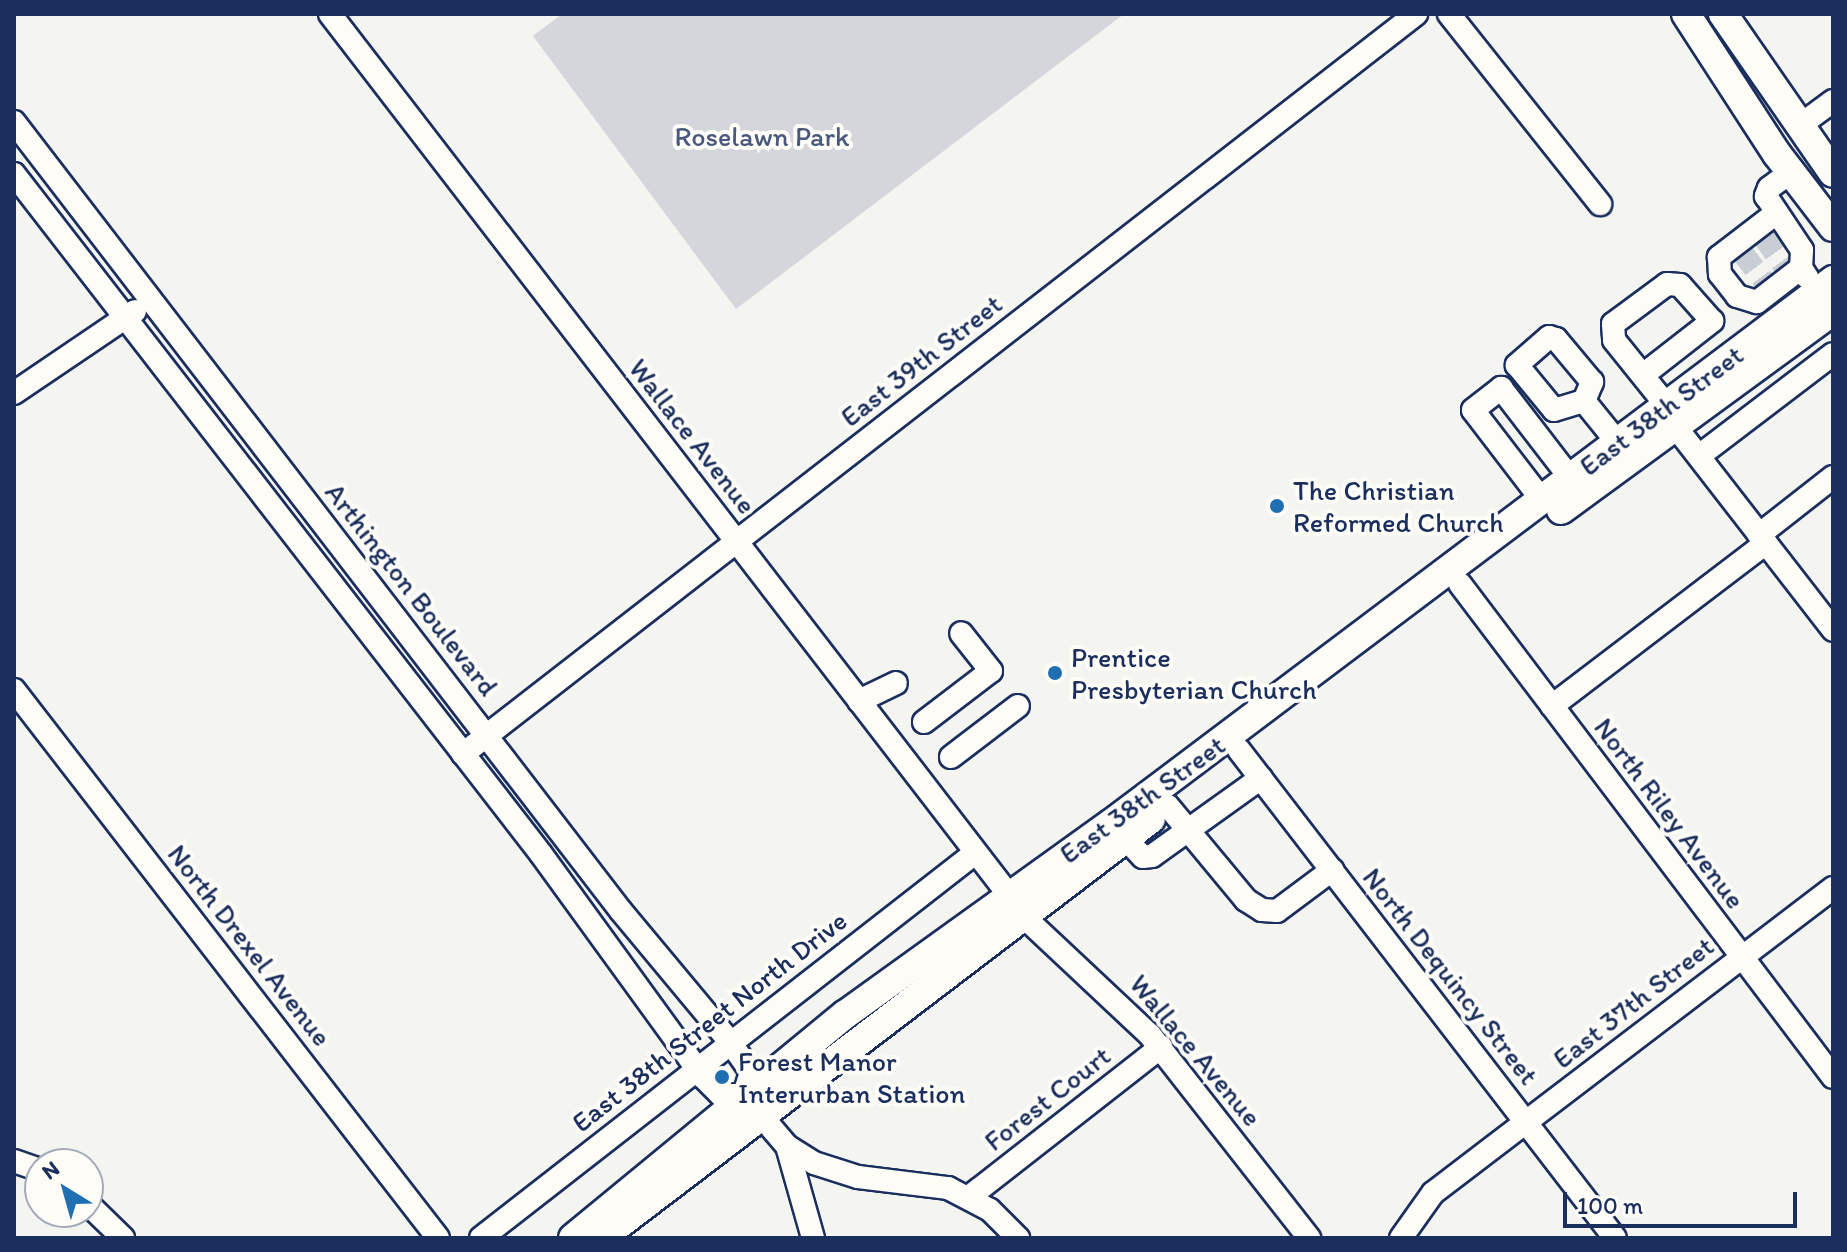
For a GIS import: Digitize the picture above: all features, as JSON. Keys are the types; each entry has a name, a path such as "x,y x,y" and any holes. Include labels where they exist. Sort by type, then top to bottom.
{"main road":[{"path":"1686,14 1791,172 1829,221"},
{"path":"1723,14 1833,173"},
{"name":"East 38th Street","path":"1015,905 1125,838 1168,806 1460,584 1671,416 1773,325 1828,294"},
{"name":"East 38th Street","path":"573,1238 1015,905 1112,823 1618,443 1751,372 1828,294"},
{"name":"East 38th Street","path":"601,1238 750,1102"}],"street":[{"name":"Wallace Avenue","path":"330,14 1015,905 1161,1047 1309,1238"},
{"name":"East 39th Street","path":"463,754 1416,14"},
{"path":"1449,14 1600,204"},
{"path":"1799,126 1833,101"},
{"name":"Arthington Boulevard","path":"14,122 621,911 730,1042 751,1072 750,1102"},
{"path":"1775,214 1759,232 1719,257 1720,274 1737,296 1765,292 1793,271 1802,250 1775,214 1766,196 1769,188 1791,172"},
{"path":"14,174 463,754 721,1095 750,1102 787,1146 838,1172 928,1182 969,1197 1018,1238"},
{"path":"1794,238 1829,221"},
{"path":"1793,271 1828,294"},
{"path":"1643,375 1712,321 1680,285 1667,284 1613,324 1614,340 1833,630"},
{"path":"1765,292 1773,325"},
{"path":"14,393 150,299"},
{"path":"1699,456 1833,354"},
{"path":"1751,372 1773,400"},
{"path":"1542,500 1473,410 1501,388 1571,479"},
{"path":"1584,401 1618,443"},
{"path":"1552,706 1763,539 1833,477"},
{"name":"North Riley Avenue","path":"1460,584 1833,1077"},
{"path":"924,722 991,671 961,633"},
{"path":"859,701 896,683"},
{"name":"North Drexel Avenue","path":"14,690 438,1238"},
{"path":"951,757 1018,706"},
{"name":"North Dequincy Street","path":"1239,750 1615,1238"},
{"path":"1125,838 1143,857 1152,856 1261,778"},
{"path":"1168,806 1246,900 1262,910 1277,911 1332,870"},
{"name":"East 38th Street North Drive","path":"481,1238 975,853"},
{"name":"East 37th Street","path":"1401,1238 1433,1193 1833,888"},
{"name":"Forest Court","path":"969,1197 1161,1047"},
{"path":"787,1146 813,1238"},
{"path":"104,1220 123,1238"}],"green space":[{"name":"Roselawn Park","path":"562,14 1124,14 736,309 533,36"}],"tunnel":[{"path":"1762,235 1787,270"},
{"path":"1741,251 1767,285"}],"place":[{"name":"The Christian Reformed Church","path":"1277,506"},
{"name":"Prentice Presbyterian Church","path":"1055,673"},
{"name":"Forest Manor Interurban Station","path":"722,1077"}]}
